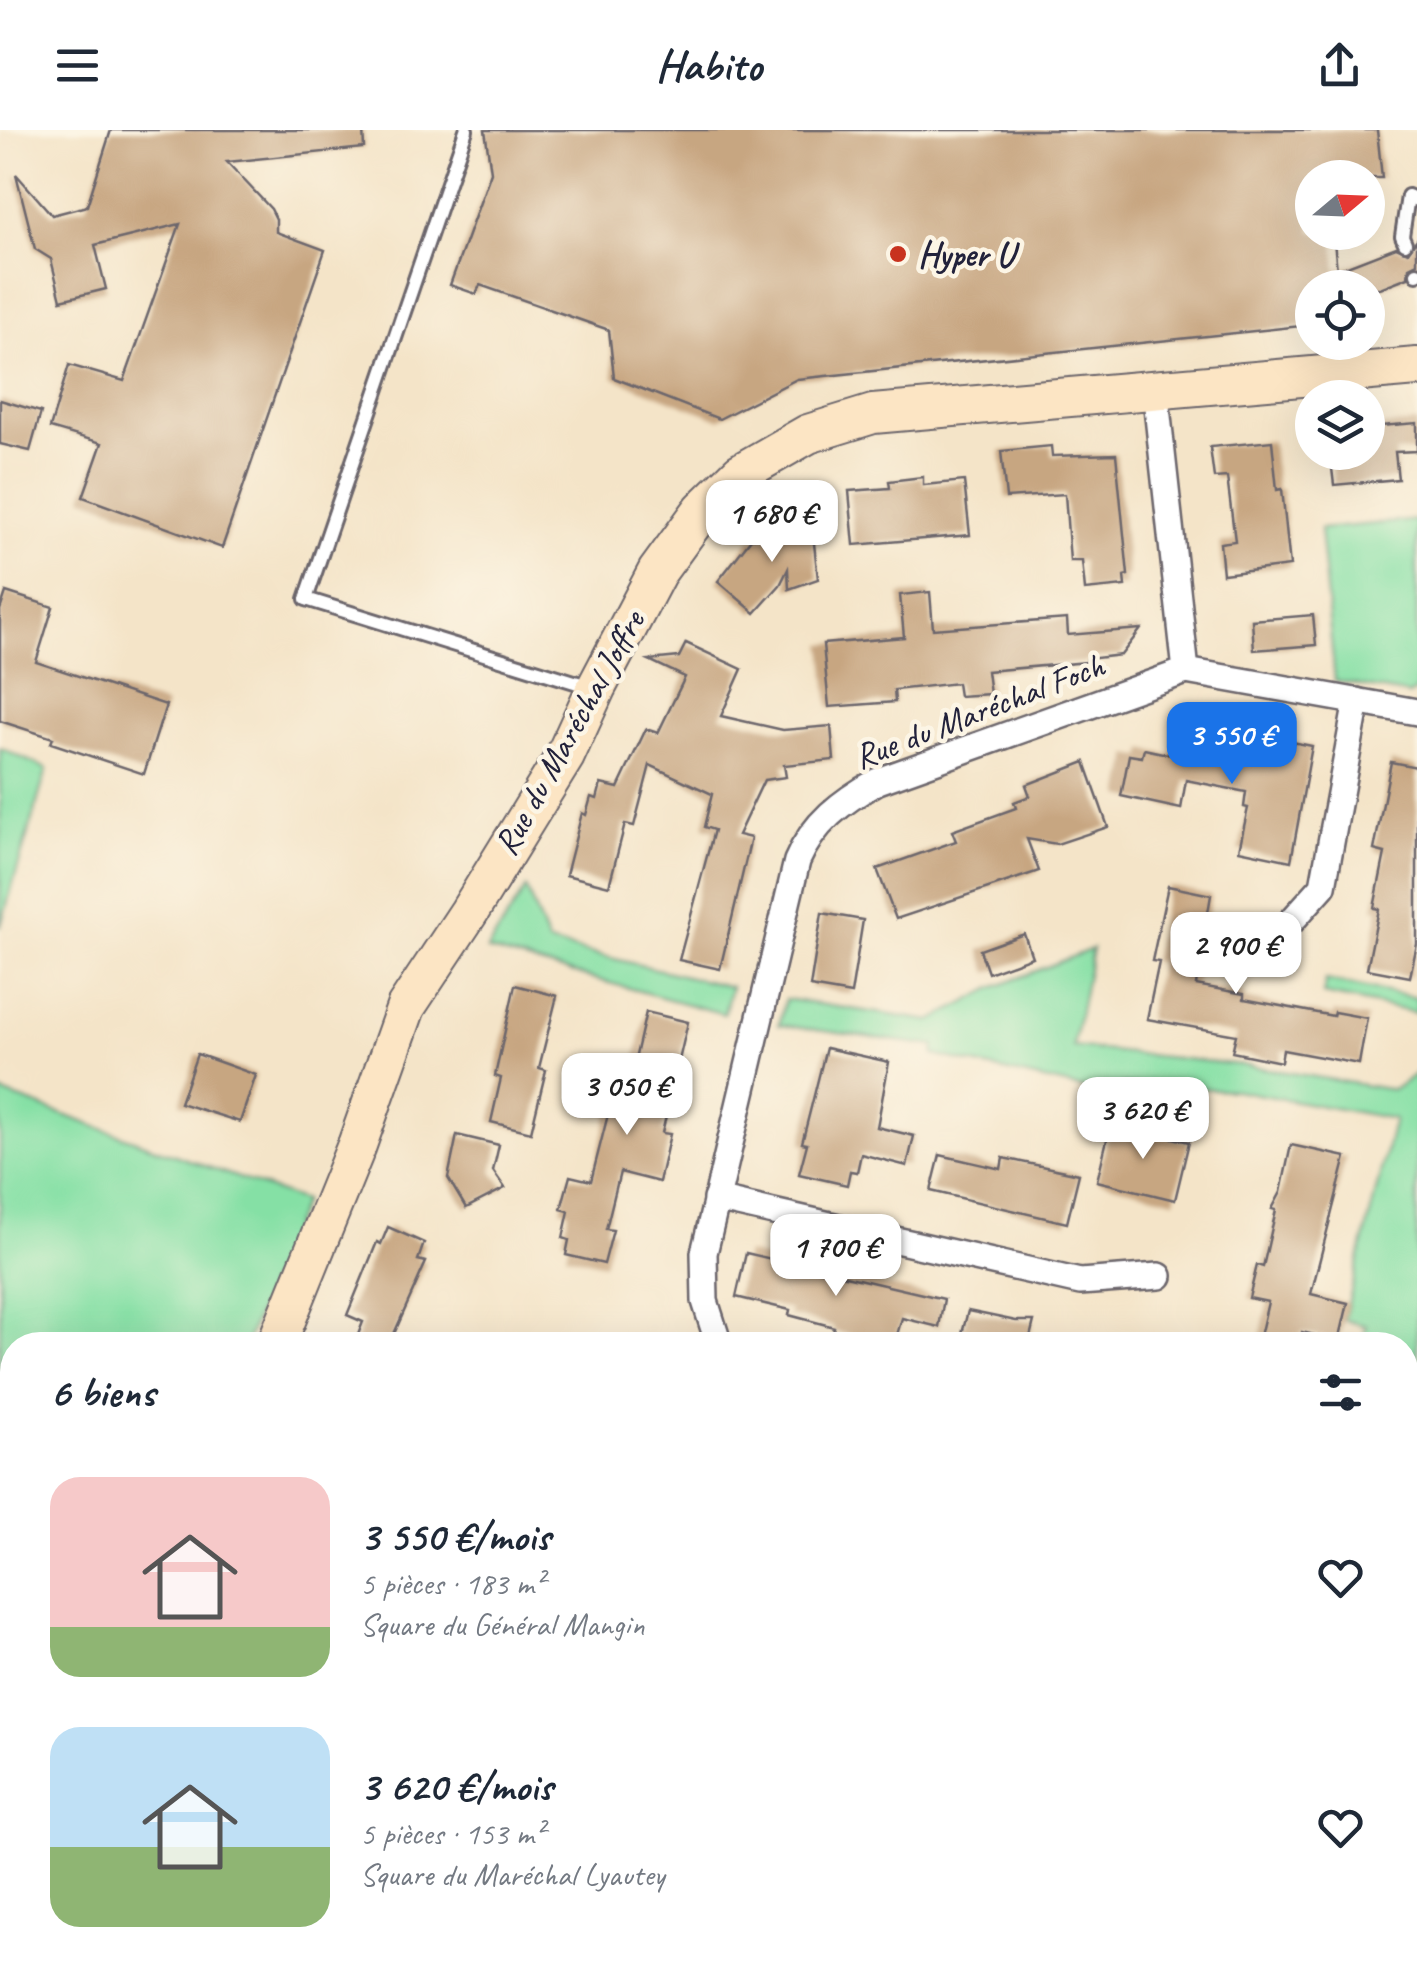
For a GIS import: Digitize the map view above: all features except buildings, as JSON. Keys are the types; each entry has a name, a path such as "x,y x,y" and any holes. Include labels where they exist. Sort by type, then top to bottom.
{"street":[{"name":"Rue du Maréchal Joffre","path":"281,1332 358,1145 406,1007 565,756 657,572 703,508 740,473 808,434 873,414 1417,367"},
{"path":"1154,389 1186,671 1417,712"},
{"name":"Rue du Maréchal Foch","path":"714,1332 705,1301 704,1253 805,842 819,824 856,794 897,773 1186,671"},
{"path":"1280,934 1324,886 1357,702"},
{"path":"716,1199 1080,1282 1160,1276"}],"lane":[{"path":"466,130 306,599 596,688"},
{"path":"1405,244 1402,236 1412,198"}],"green space":[{"path":"1417,520 1417,690 1409,695 1335,681 1320,529"},
{"path":"0,748 47,769 0,928"},
{"path":"526,888 548,943 731,987 724,1014 487,950"},
{"path":"1092,949 1073,1047 1250,1066 1393,1090 1417,1073 1417,1332 1365,1332 1366,1326 1344,1320 1394,1119 1235,1090 1121,1085 1118,1097 934,1055 935,1046 779,1025 785,999 931,1021 993,988"},
{"path":"1326,980 1417,998 1417,1013 1323,994"},
{"path":"0,1092 303,1201 250,1332 0,1332"}],"place":[{"name":"Hyper U","path":"898,254"}]}
